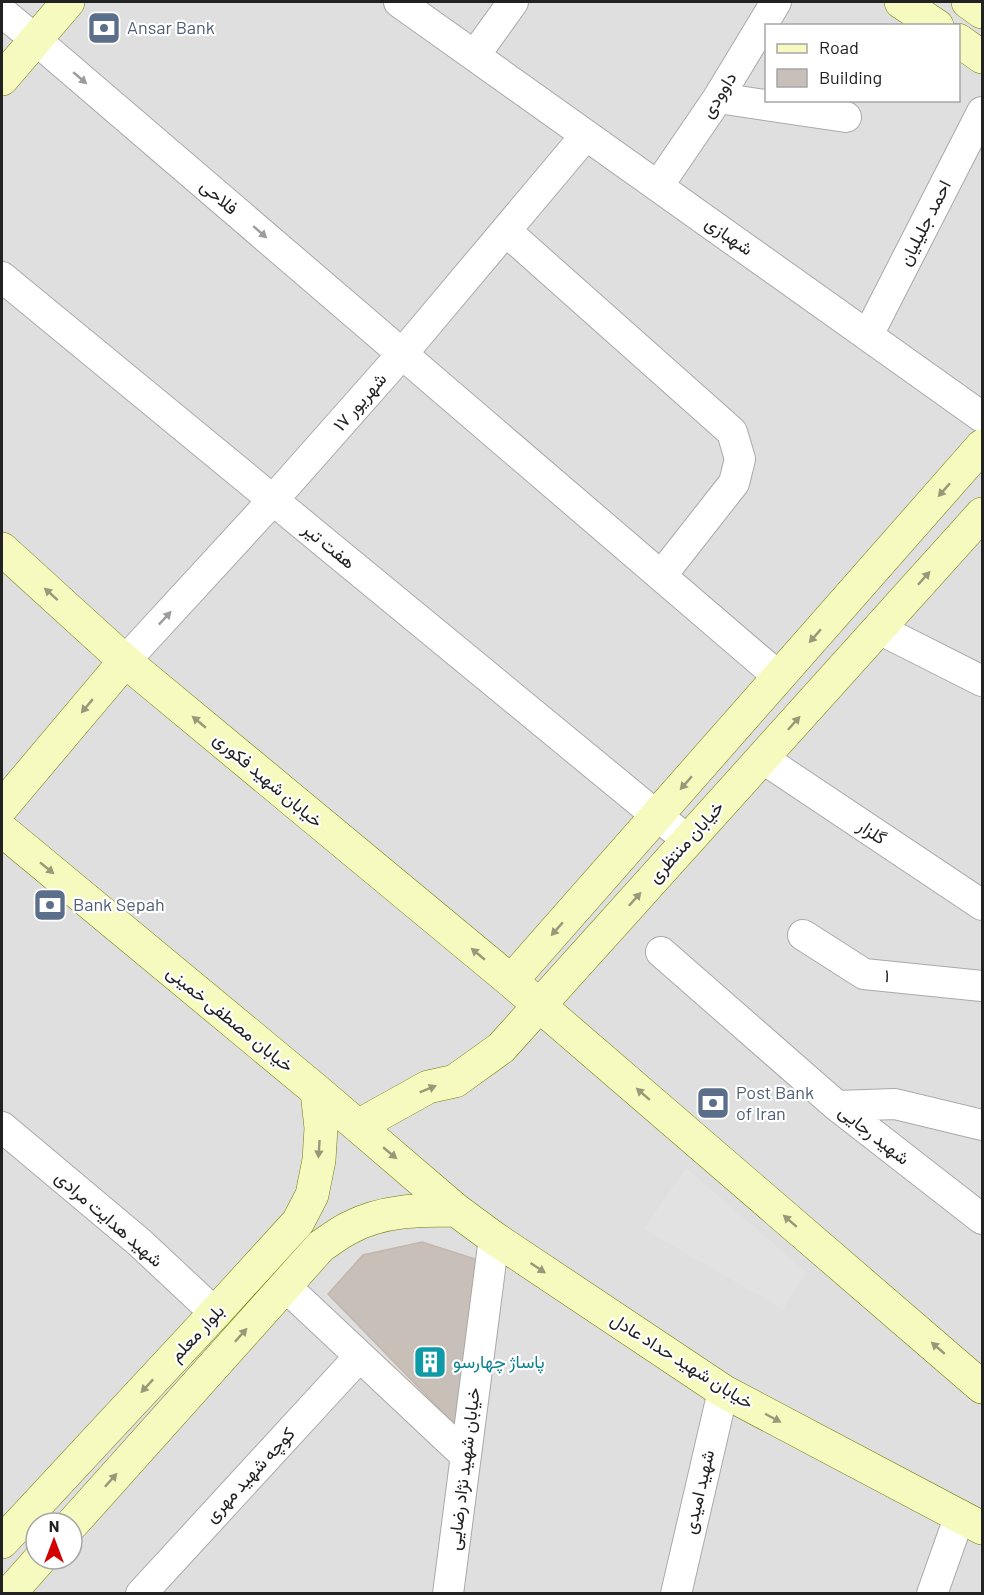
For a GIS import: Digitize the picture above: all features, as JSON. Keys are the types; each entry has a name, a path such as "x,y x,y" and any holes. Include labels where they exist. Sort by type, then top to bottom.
{"main road":[{"path":"2,79 68,2"},
{"path":"901,2 934,24"},
{"path":"968,2 982,12"},
{"path":"960,41 982,57"},
{"path":"511,981 982,446"},
{"name":"خیابان منتظری","path":"358,1126 428,1087 455,1081 501,1048 982,514"},
{"name":"خیابان شهید فکوری","path":"2,549 125,661 539,1005"},
{"path":"2,807 125,661"},
{"name":"خیابان مصطفی خمینی","path":"2,830 317,1090 456,1210"},
{"path":"539,1005 982,1387"},
{"name":"بلوار معلم","path":"2,1542 298,1222 312,1195 319,1160 321,1128 317,1090"},
{"name":"بلوار معلم","path":"84,1511 321,1246 350,1227 378,1216 415,1210 456,1210"},
{"name":"خیابان شهید حداد عادل","path":"456,1210 494,1238 723,1391 971,1522"},
{"path":"9,1593 29,1571"}],"street":[{"name":"شهبازی","path":"399,2 982,417"},
{"path":"475,55 513,2"},
{"name":"داوودی","path":"658,186 718,98 776,2"},
{"name":"فلاحی","path":"2,12 779,677"},
{"path":"718,98 846,117"},
{"name":"احمد جلیلیان","path":"868,335 982,112"},
{"name":"۱۷ شهریور","path":"125,661 273,500 402,354 586,135"},
{"path":"506,231 732,432 740,459 734,483 661,576"},
{"name":"هفت تیر","path":"2,277 688,840"},
{"path":"879,629 982,681"},
{"name":"گلزار","path":"762,758 982,906"},
{"name":"۱","path":"803,935 864,974 982,986"},
{"name":"شهید رجایی","path":"661,952 837,1106 982,1219"},
{"path":"837,1106 895,1104 982,1125"},
{"name":"شهید هدایت مرادی","path":"2,1127 139,1242 215,1313"},
{"name":"خیابان شهید نژاد رضایی","path":"448,1593 494,1238"},
{"path":"285,1286 466,1456"},
{"name":"کوچه شهید مهری","path":"141,1593 359,1357"},
{"name":"شهید امیدی","path":"676,1593 723,1391"},
{"path":"932,1593 971,1522"}],"shaded area":[{"path":"2,2 982,2 982,1593 2,1593"},
{"path":"686,1168 806,1272 783,1309 644,1229"}],"building":[{"name":"پاساژ چهارسو","path":"422,1242 478,1260 459,1429 328,1294 363,1255"}],"place":[{"name":"Ansar Bank","path":"104,28"},
{"name":"Bank Sepah","path":"50,905"},
{"name":"Post Bank of Iran","path":"713,1103"},
{"name":"پاساژ چهارسو","path":"430,1362"}]}
